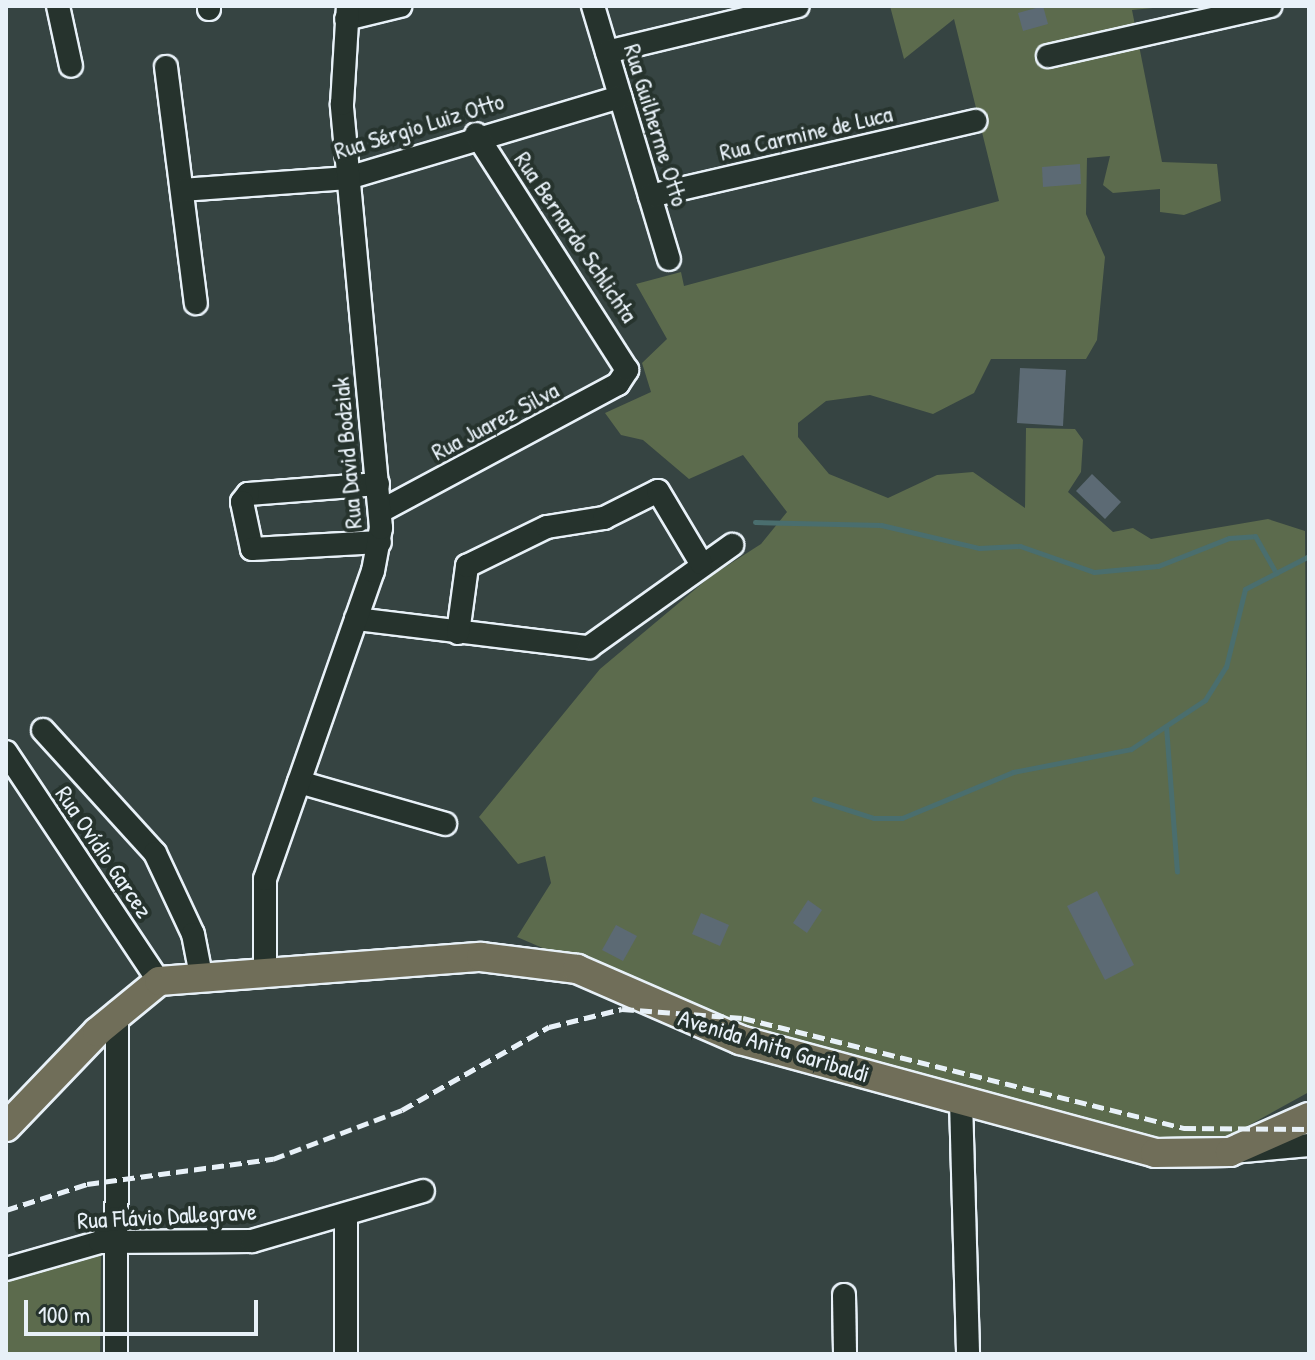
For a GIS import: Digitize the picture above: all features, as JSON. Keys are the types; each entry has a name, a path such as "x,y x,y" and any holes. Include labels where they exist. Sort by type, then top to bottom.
{"main road":[{"name":"Avenida Anita Garibaldi","path":"6,1127 117,1012 159,981 201,975 265,975 450,958 560,965 705,1029 1155,1153 1230,1152 1309,1117"}],"street":[{"path":"58,6 71,66"},
{"path":"347,12 400,6"},
{"name":"Rua Guilherme Otto","path":"593,6 669,259"},
{"path":"607,52 798,6"},
{"path":"1048,56 1270,6"},
{"name":"Rua David Bodziak","path":"265,975 265,879 380,542 381,511 341,82 347,12"},
{"path":"166,67 196,303"},
{"name":"Rua Sérgio Luiz Otto","path":"182,190 348,178 476,134 620,97"},
{"name":"Rua Carmine de Luca","path":"650,196 975,121"},
{"name":"Rua Bernardo Schlichta","path":"476,134 627,370"},
{"name":"Rua Juarez Silva","path":"381,511 618,384 627,370"},
{"path":"378,484 248,494 242,502 252,549 380,542"},
{"path":"458,633 467,566 547,527 604,518 658,491 701,563"},
{"path":"356,619 589,647 701,563 732,545"},
{"path":"43,730 155,853 193,934 201,975"},
{"name":"Rua Ovídio Garcez","path":"6,752 159,981"},
{"path":"299,782 445,824"},
{"path":"116,1354 117,1012"},
{"path":"961,1101 968,1354"},
{"path":"1230,1152 1309,1145"},
{"name":"Rua Flávio Dallegrave","path":"6,1269 55,1250 116,1241 252,1241 423,1191"},
{"path":"346,1216 346,1354"},
{"path":"844,1295 845,1354"}],"green space":[{"path":"890,6 1174,6 1132,10 1162,162 1217,164 1221,201 1184,215 1160,212 1160,189 1113,193 1103,185 1110,156 1087,158 1086,214 1105,257 1097,340 1086,359 991,359 974,393 933,414 870,395 826,401 798,423 798,437 829,474 888,498 937,475 973,472 1025,508 1026,428 1075,429 1083,440 1081,472 1068,492 1113,532 1133,528 1151,539 1268,519 1305,531 1309,1092 1224,1139 1181,1142 1065,1116 706,1018 517,937 551,883 545,856 518,864 479,817 600,669 711,576 761,544 787,512 743,455 689,479 643,440 621,435 605,413 651,392 642,363 667,339 636,284 681,272 684,286 999,201 954,19 904,59"},
{"path":"101,1253 100,1354 6,1354 6,1279"}],"building":[{"path":"1043,6 1048,24 1023,31 1018,13"},
{"path":"1080,164 1081,184 1043,187 1042,167"},
{"path":"1020,368 1066,370 1063,426 1017,423"},
{"path":"1092,474 1121,502 1105,519 1076,491"},
{"path":"1097,891 1134,965 1105,980 1067,906"},
{"path":"808,900 822,910 807,933 793,923"},
{"path":"701,913 729,925 720,946 692,934"},
{"path":"616,925 637,936 623,961 602,950"}],"waterway":[{"path":"755,522 881,525 979,548 1020,546 1094,572 1158,566 1229,538 1255,536 1276,573"},
{"path":"814,799 874,818 902,818 1013,772 1131,749 1205,700 1226,667 1245,589 1309,556"},
{"path":"1166,726 1177,872"}],"railway":[{"path":"6,1210 87,1184 273,1159 402,1110 549,1027 622,1009 743,1018 1184,1128 1309,1129"}]}
